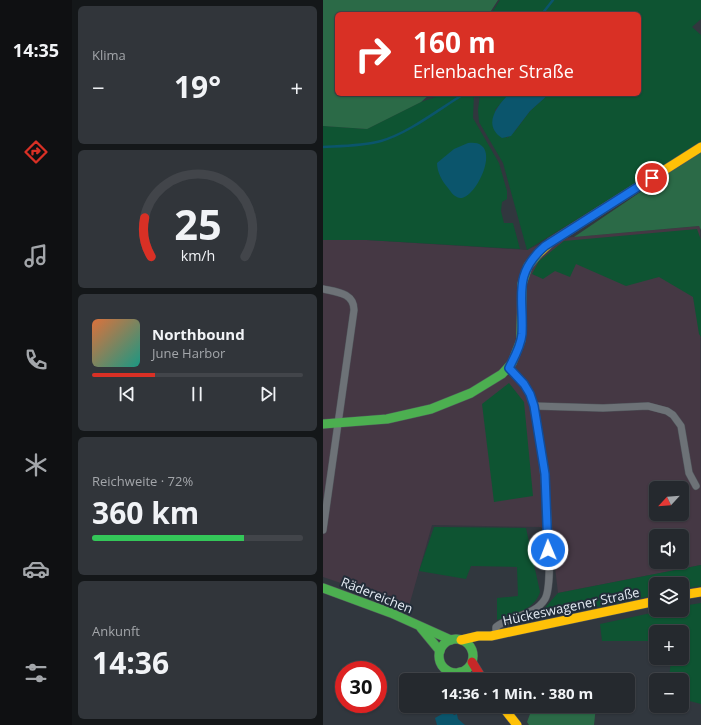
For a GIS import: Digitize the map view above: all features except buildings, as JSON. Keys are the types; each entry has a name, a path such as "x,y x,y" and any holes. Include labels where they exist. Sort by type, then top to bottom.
{"main road":[{"path":"323,424 386,419 435,407 478,390 509,368 521,343 521,287 525,270 531,261 551,242 701,147"},
{"name":"Rädereichen","path":"323,588 391,613 421,628 451,640"},
{"path":"689,594 701,592"},
{"name":"Hückeswagener Straße","path":"461,640 477,636 494,635 649,602"},
{"name":"Rädereichen","path":"421,628 440,651"},
{"name":"Hückeswagener Straße","path":"472,651 478,644 494,635"},
{"path":"463,673 449,672 443,667 439,660 440,651 443,644 451,640 461,640 468,644 472,651 472,662 479,673"},
{"path":"460,672 467,669 472,662"},
{"path":"508,713 517,725"}],"street":[{"path":"323,289 345,294 352,300 354,305 323,530"},
{"path":"494,635 496,627 500,624 535,609 546,597 547,592 548,537 545,474 534,406 530,394 524,384 509,368"},
{"path":"534,406 603,408 648,406 667,411 673,415 681,426 689,473 696,486"}],"shaded area":[{"path":"700,226 701,565 689,567 689,529 649,529 649,569 681,569 558,593 552,541 541,527 432,525 409,606 323,577 323,240 367,240 527,250 550,239"}],"green space":[{"path":"323,0 498,0 490,12 335,12 335,96 428,96 421,102 367,129 323,126"},
{"path":"500,0 701,0 701,19 692,27 701,35 701,143 527,250 503,163 479,122 478,110 480,96 507,96 495,110 507,138 515,131 530,111 547,96 641,96 641,12 492,12"},
{"path":"438,96 474,96 473,118 499,163 507,191 507,199 502,202 501,211 504,223 513,223 520,249 367,240 323,240 323,126 367,129 421,102"},
{"path":"701,151 701,230 699,226 574,237"},
{"path":"697,229 701,240 701,337 699,334 693,297 659,277 626,286 576,264 570,277 555,271 543,279 532,274 539,261 564,241"},
{"path":"509,383 524,402 533,496 494,502 482,404"},
{"path":"434,527 526,528 540,592 533,604 516,614 497,620 497,598 518,596 517,567 471,566 466,579 419,571"},
{"path":"701,565 701,586 689,588 689,577 649,577 649,596 534,620 558,593 681,569 689,569 689,567"},
{"path":"701,603 701,704 689,701 689,673 670,673 670,665 689,665 689,625 649,625 649,641 602,641 600,624 649,613 649,617 689,617 689,605"},
{"path":"530,713 595,713 594,725 529,725 527,722"}],"water":[{"path":"507,96 547,96 530,111 511,136 502,138 496,133 492,122 493,116 500,104"},
{"path":"468,143 479,144 485,150 486,158 480,180 467,196 460,198 453,194 444,182 439,173 437,163 454,149"},
{"path":"444,713 452,713 454,715 457,714 458,719 465,725 437,725 435,718"}],"waterway":[{"path":"544,12 553,0"},
{"path":"323,147 367,144 392,137 413,127 461,96"}],"traffic: fast":[{"path":"323,424 387,419 431,409 471,393 502,374 512,363 521,340 522,284 528,266 538,254"},
{"path":"323,588 391,613 451,640"},
{"path":"421,628 440,651"},
{"path":"453,639 459,639 468,644 472,650 473,656 472,662 468,668 459,673 453,673 444,668 439,659 439,653 444,644 453,639"}],"traffic: slow":[{"path":"538,254 551,242 701,147"},
{"path":"689,594 701,592"},
{"path":"461,640 478,636 491,636 649,602"},
{"path":"508,713 517,725"}],"traffic: jam":[{"path":"472,662 479,673"}],"route":[{"path":"548,550 545,474 541,441 534,406 530,394 524,384 509,368 521,343 522,326 520,296 522,279 525,270 534,257 545,246 652,178"}]}
